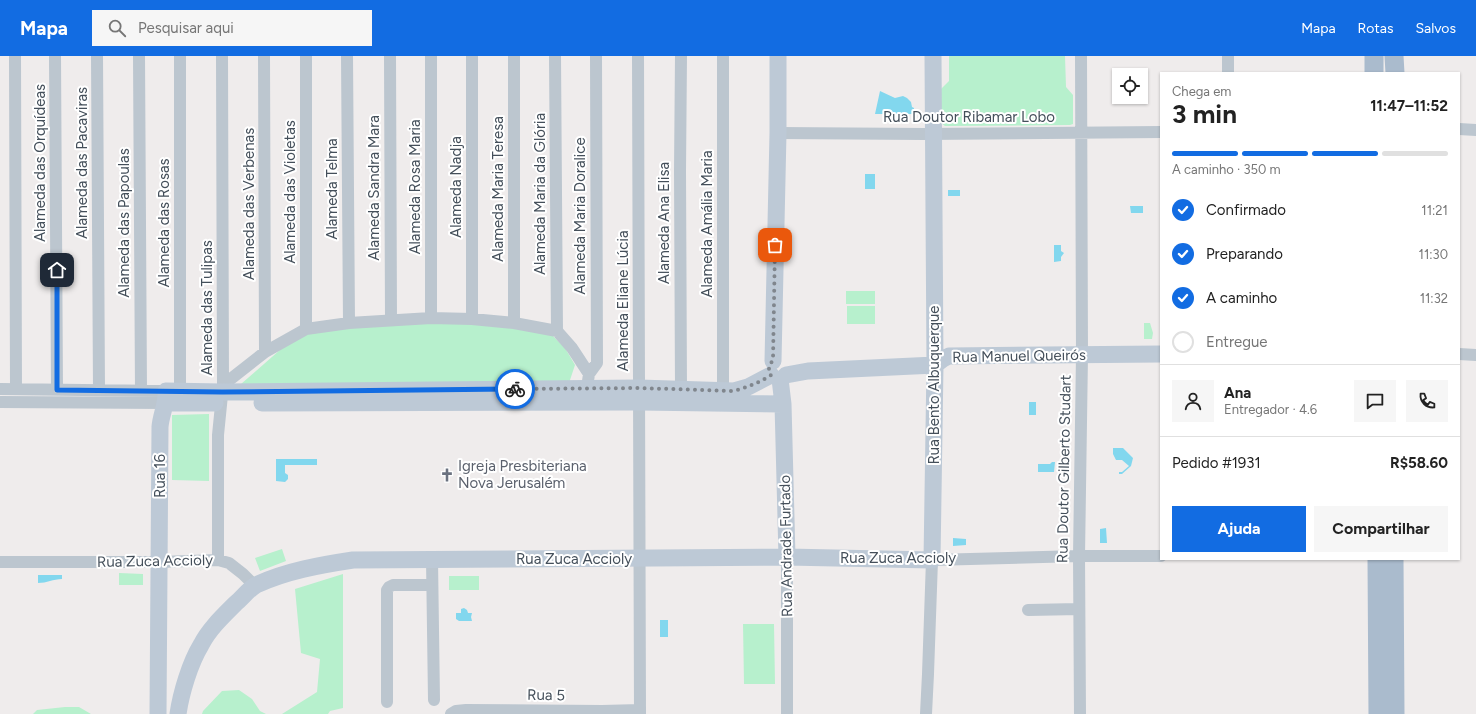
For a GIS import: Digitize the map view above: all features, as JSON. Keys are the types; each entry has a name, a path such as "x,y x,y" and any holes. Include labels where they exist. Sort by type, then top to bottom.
{"main road":[{"path":"1374,56 1374,72"},
{"path":"1394,56 1394,72"},
{"path":"1377,560 1378,714"},
{"path":"1394,560 1395,714"}],"street":[{"path":"15,56 16,389"},
{"name":"Alameda das Orquídeas","path":"56,56 57,390"},
{"name":"Alameda das Pacaviras","path":"97,56 99,390"},
{"name":"Alameda das Papoulas","path":"139,56 141,391"},
{"name":"Alameda das Rosas","path":"171,395 180,56"},
{"name":"Alameda das Tulipas","path":"218,560 218,435 222,393 222,56"},
{"name":"Alameda das Verbenas","path":"264,56 265,352"},
{"name":"Alameda das Violetas","path":"306,56 306,329"},
{"name":"Alameda Telma","path":"347,56 349,323"},
{"name":"Alameda Sandra Mara","path":"390,56 391,320"},
{"name":"Alameda Rosa Maria","path":"431,56 431,318"},
{"name":"Alameda Nadja","path":"472,56 472,319"},
{"name":"Alameda Maria Teresa","path":"514,56 514,323"},
{"name":"Alameda Maria da Glória","path":"555,56 557,331"},
{"name":"Alameda Maria Doralice","path":"588,381 597,363 596,56"},
{"name":"Alameda Eliane Lúcia","path":"638,56 640,712"},
{"name":"Alameda Ana Elisa","path":"681,56 681,389"},
{"name":"Alameda Amália Maria","path":"723,56 723,391"},
{"name":"Rua Andrade Furtado","path":"778,56 779,372 783,404 787,557 787,714"},
{"name":"Rua Bento Albuquerque","path":"926,714 932,560 935,365 933,56"},
{"name":"Rua Doutor Gilberto Studart","path":"1080,714 1079,556 1082,355 1081,56"},
{"path":"1228,56 1228,72"},
{"path":"1460,130 1476,130"},
{"name":"Rua Doutor Ribamar Lobo","path":"778,133 933,134 1160,132"},
{"path":"222,393 265,352 306,329 349,323 431,318 472,319 514,323 557,331 578,356 588,381"},
{"name":"Rua Manuel Queirós","path":"779,372 935,365 949,356 1160,354"},
{"path":"1460,354 1476,355"},
{"path":"0,402 588,381 639,395 681,389 734,391 748,388 779,372"},
{"path":"739,403 760,392 779,372"},
{"path":"0,389 141,391 171,395"},
{"path":"222,393 639,395 739,403 783,404"},
{"name":"Rua 16","path":"158,714 160,427 162,412 171,395"},
{"name":"Rua Zuca Accioly","path":"0,562 160,562 218,560 229,563 255,586 282,575 324,564 353,560 787,557 932,560 1079,556 1160,556"},
{"path":"432,559 434,700"},
{"path":"387,702 387,590 389,587 393,586 432,585"},
{"path":"178,714 188,677 201,644 217,622 255,586"},
{"path":"1028,610 1079,609"},
{"name":"Rua 5","path":"451,714 461,710 640,712"}],"green space":[{"path":"949,56 1065,56 1066,87 1073,95 1073,124 945,126 941,123 941,89 949,81"},
{"path":"846,291 875,291 875,304 846,304"},
{"path":"847,306 875,306 875,324 847,324"},
{"path":"1144,323 1150,323 1153,333 1152,339 1144,339"},
{"path":"407,324 484,324 551,334 565,348 575,365 569,383 241,384 289,342 306,334 349,328"},
{"path":"209,414 209,481 172,480 172,415"},
{"path":"282,549 286,561 260,571 255,558"},
{"path":"119,573 143,574 143,585 119,585"},
{"path":"343,574 343,708 330,711 328,714 282,714 317,692 320,659 301,653 295,589"},
{"path":"449,576 479,576 479,590 449,590"},
{"path":"743,624 774,624 775,684 744,684"},
{"path":"239,690 252,699 260,711 266,714 202,714 203,711 222,691"},
{"path":"79,707 91,714 33,714 37,710"}],"water":[{"path":"880,91 895,98 903,96 907,98 914,108 914,114 875,114"},
{"path":"865,174 875,174 875,189 865,189"},
{"path":"948,190 960,190 960,196 948,196"},
{"path":"1130,206 1143,206 1143,213 1131,213"},
{"path":"1054,245 1061,245 1061,251 1064,253 1061,257 1061,261 1054,262"},
{"path":"1029,402 1036,402 1036,415 1029,415"},
{"path":"1113,448 1123,448 1133,458 1131,466 1122,474 1119,474 1119,472 1122,472 1129,466 1122,460 1116,460 1113,454"},
{"path":"276,459 317,459 317,465 285,465 285,473 288,475 288,479 285,482 276,481"},
{"path":"1055,462 1054,472 1038,472 1038,464 1050,464"},
{"path":"1106,528 1107,543 1100,543 1100,529"},
{"path":"953,538 966,539 966,545 953,546"},
{"path":"38,575 62,575 62,579 38,583"},
{"path":"464,608 468,613 472,613 472,621 459,621 456,619 456,613 461,613 461,609"},
{"path":"660,620 668,620 668,637 660,637"}],"way so far":[{"path":"515,389 639,388 734,391 748,388 765,379 771,375 768,369 773,360 775,245"}],"place":[{"name":"Igreja Presbiteriana Nova Jerusalém","path":"447,475"}],"route":[{"path":"57,270 57,390 222,392 515,389"}]}
